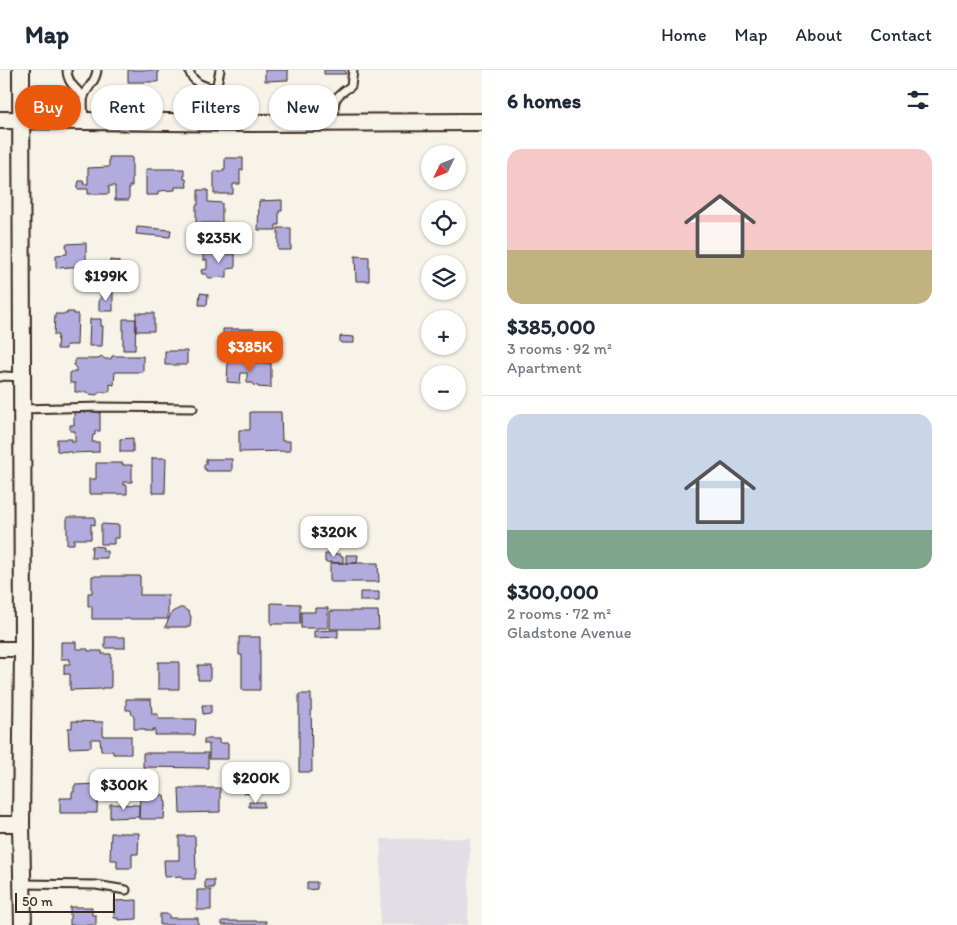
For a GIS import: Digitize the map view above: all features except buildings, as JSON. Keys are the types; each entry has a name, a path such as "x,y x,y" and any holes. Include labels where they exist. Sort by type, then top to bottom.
{"street":[{"path":"21,70 21,85"},
{"path":"0,120 15,120"},
{"path":"81,121 173,122"},
{"path":"338,122 482,122"},
{"path":"20,130 23,649 21,824 23,925"},
{"path":"0,649 23,649"},
{"path":"0,824 21,824"}],"lane":[{"path":"67,70 70,82 84,96"},
{"path":"84,121 84,96 93,83 97,70"},
{"path":"189,70 192,78 200,85"},
{"path":"217,85 220,70"},
{"path":"338,95 351,86 353,70"},
{"path":"0,377 22,376"},
{"path":"22,409 92,407 193,408"},
{"path":"22,884 96,885 126,890"}],"shaded area":[{"path":"470,838 468,925 380,925 381,839"}]}
